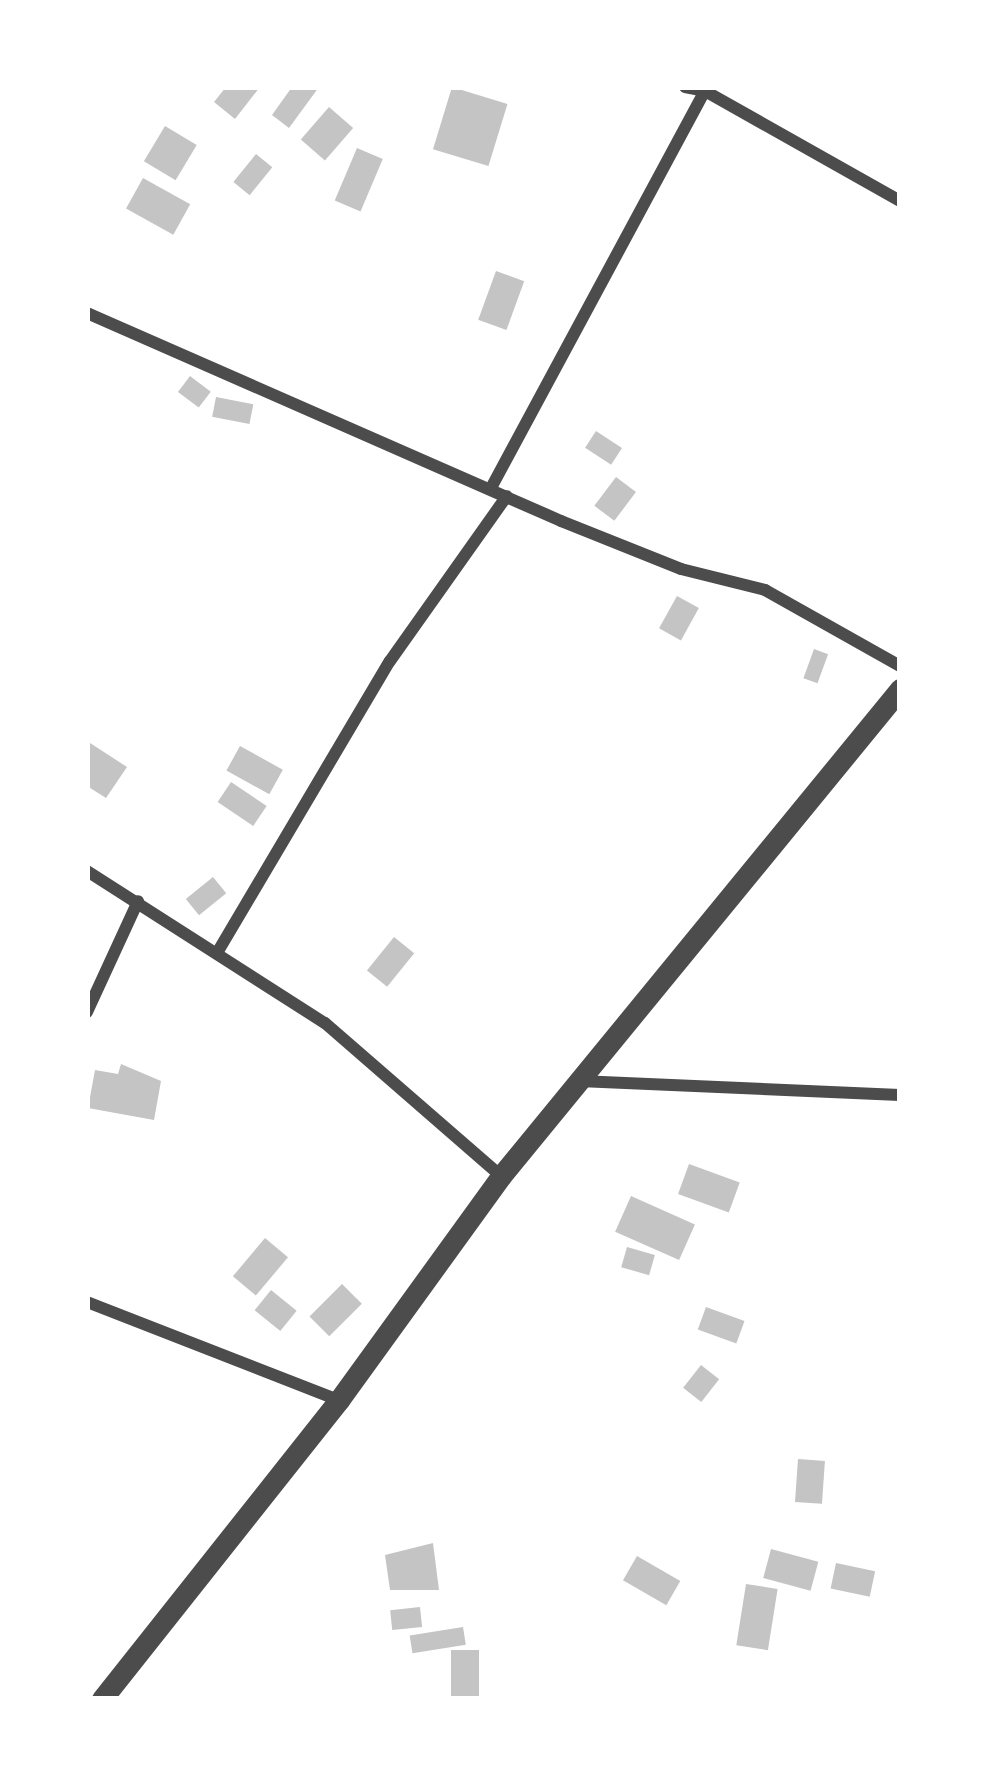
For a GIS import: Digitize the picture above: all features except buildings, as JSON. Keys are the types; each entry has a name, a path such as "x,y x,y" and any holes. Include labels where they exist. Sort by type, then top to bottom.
{"street":[{"path":"685,87 706,89 900,201"},
{"path":"491,488 706,89"},
{"path":"87,313 681,569 765,590 900,666"},
{"path":"217,953 390,661 507,496"},
{"path":"102,1699 339,1400 501,1176 900,688"},
{"path":"87,871 326,1023 501,1176"},
{"path":"87,1012 138,902"},
{"path":"579,1081 900,1095"},
{"path":"87,1302 339,1400"}]}
